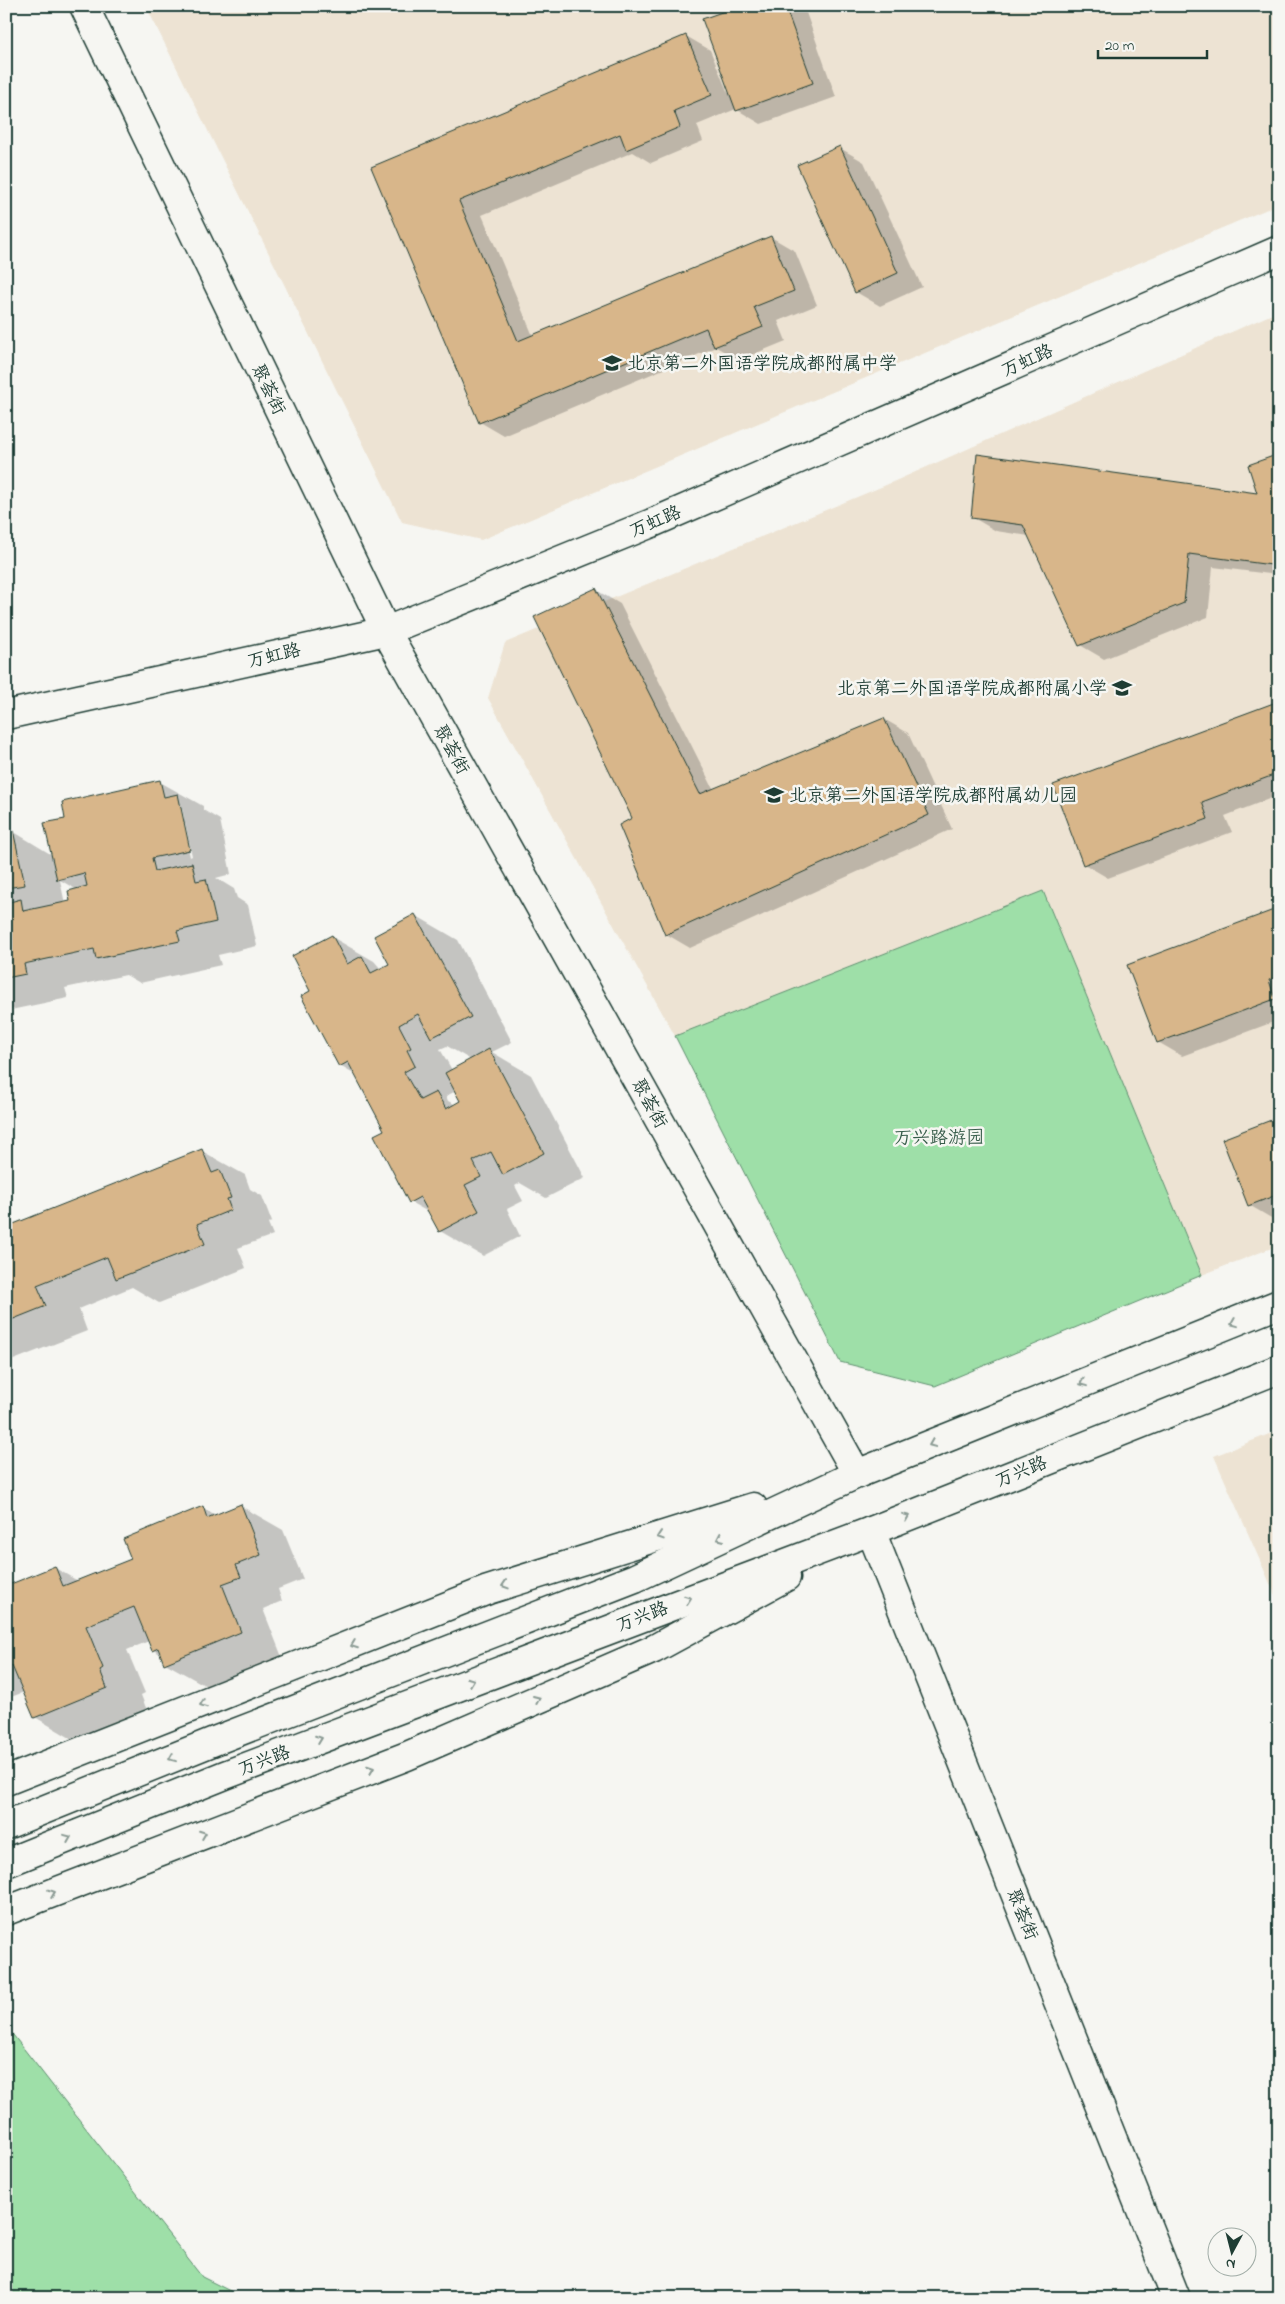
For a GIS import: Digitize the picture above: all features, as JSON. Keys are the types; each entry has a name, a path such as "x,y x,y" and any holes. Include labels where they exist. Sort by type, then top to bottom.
{"street":[{"name":"聚荟街","path":"84,6 386,630 857,1474"},
{"name":"万虹路","path":"6,715 386,630 661,519 1279,250"},
{"path":"6,1824 635,1578 857,1474 1279,1304"},
{"name":"万兴路","path":"6,1863 224,1774 871,1531 1279,1369"},
{"path":"6,1781 488,1590 857,1474"},
{"name":"聚荟街","path":"871,1531 1176,2298"},
{"path":"6,1911 407,1756 654,1648 871,1531"}],"shaded area":[{"name":"北京第二外国语学院成都附属中学","path":"146,6 1279,6 1279,204 481,540 402,522"},
{"path":"1279,311 1279,1245 1202,1275 1043,891 675,1036 488,698 505,643 886,485"},
{"path":"1279,1430 1279,1604 1214,1456"}],"green space":[{"name":"万兴路游园","path":"1043,891 1202,1275 935,1386 840,1362 675,1036"},
{"path":"6,2026 202,2277 244,2298 6,2298"}],"building":[{"path":"739,6 785,6 813,83 736,111 702,19"},
{"path":"686,35 712,95 674,111 680,127 626,150 620,134 459,201 518,341 771,236 794,291 754,307 763,327 714,347 706,328 479,423 371,167"},
{"path":"840,146 898,273 855,293 797,165"},
{"path":"977,454 1257,493 1248,465 1279,454 1279,566 1189,554 1184,603 1079,646 1023,525 971,518"},
{"path":"596,588 700,794 884,718 929,815 665,935 619,825 632,818 534,617"},
{"path":"1279,701 1279,773 1202,802 1208,819 1083,865 1053,785"},
{"path":"160,780 164,797 178,794 190,850 152,858 155,871 192,863 196,881 206,879 216,922 177,931 180,941 96,959 94,949 24,964 26,974 6,978 6,903 21,899 23,911 70,901 68,891 87,886 84,873 57,880 44,823 65,819 62,802"},
{"path":"13,830 25,885 6,888 6,832"},
{"path":"1279,908 1279,976 1269,980 1275,999 1157,1043 1127,965"},
{"path":"415,914 471,1017 431,1038 418,1014 399,1025 411,1048 407,1050 415,1066 404,1072 420,1100 436,1092 446,1109 460,1101 445,1073 489,1049 544,1153 503,1175 491,1152 473,1161 481,1177 465,1185 479,1211 439,1232 420,1197 409,1203 374,1135 384,1130 348,1062 339,1067 301,996 310,991 292,956 332,935 347,964 362,956 371,973 389,964 374,936"},
{"path":"1279,1117 1279,1194 1248,1206 1222,1139"},
{"path":"202,1149 212,1173 220,1170 231,1198 227,1199 231,1210 197,1224 205,1244 116,1279 107,1257 37,1285 46,1306 6,1322 6,1227"},
{"path":"241,1504 261,1555 236,1565 241,1577 222,1584 241,1632 164,1664 158,1648 152,1651 134,1607 86,1626 103,1668 100,1670 107,1688 34,1718 12,1666 6,1669 6,1586 55,1566 63,1586 131,1559 123,1539 203,1506 207,1518"}],"place":[{"name":"北京第二外国语学院成都附属中学","path":"612,363"},
{"name":"北京第二外国语学院成都附属小学","path":"1122,688"},
{"name":"北京第二外国语学院成都附属幼儿园","path":"774,795"}]}
